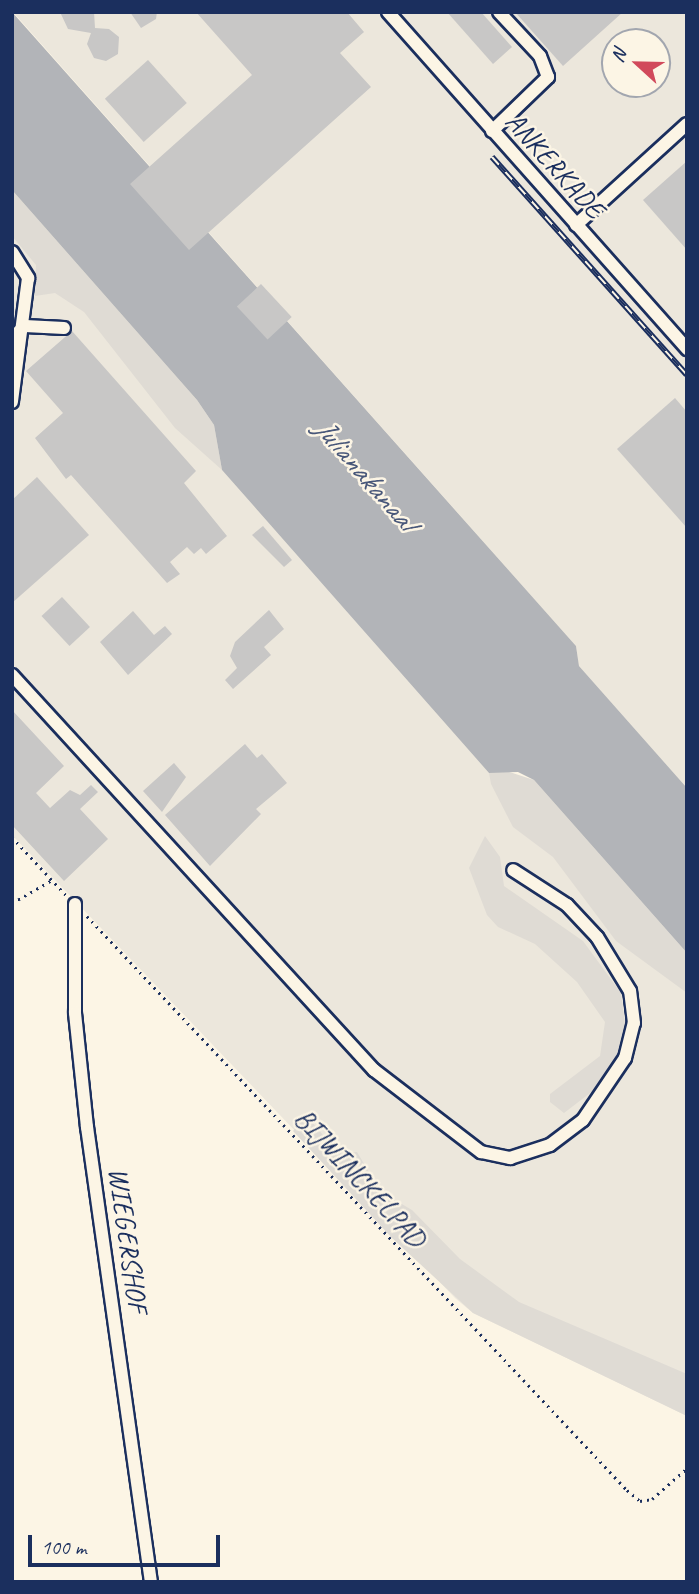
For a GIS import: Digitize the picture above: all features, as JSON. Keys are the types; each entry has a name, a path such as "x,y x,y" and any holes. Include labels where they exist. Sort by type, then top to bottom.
{"street":[{"name":"ANKERKADE","path":"388,12 687,349"},
{"path":"492,131 548,78 540,56 499,12"},
{"path":"576,225 687,124"},
{"path":"12,252 28,278 25,326 12,402"},
{"path":"12,338 25,326 64,328"},
{"path":"12,675 374,1070 481,1152 510,1158 550,1144 583,1119 625,1058 634,1023 630,991 597,937 567,905 513,870"},
{"name":"WIEGERSHOF","path":"75,904 75,1013 87,1127 151,1582"}],"path":[{"name":"BIJWINCKELPAD","path":"12,837 627,1490 640,1501 652,1499 687,1468"},
{"path":"12,903 52,880"}],"shaded area":[{"path":"13,12 687,12 687,788 579,666 576,646"},
{"path":"12,190 222,470 489,773 503,770 687,953 687,1416 473,1313 455,1298 12,835"},
{"path":"12,190 197,400 214,425 222,470 175,428 84,312 55,293 35,296 36,265 12,236"},
{"path":"503,770 534,780 687,953 687,993 616,941 553,857 513,827 491,784 489,773"},
{"path":"485,836 500,857 504,886 583,941 621,993 625,1025 616,1058 594,1090 564,1113 550,1102 550,1094 600,1056 605,1022 577,982 535,944 498,927 487,915 469,868"},
{"path":"306,1115 328,1141 346,1153 357,1152 381,1192 412,1210 460,1259 519,1302 687,1374 687,1416 473,1313 392,1238 293,1131"}],"water":[{"name":"Julianakanaal","path":"12,12 576,646 579,666 687,788 687,953 534,780 518,772 489,773 222,470 214,425 197,400 12,190"}],"building":[{"path":"60,12 94,12 95,28 109,29 119,37 118,54 106,61 94,58 87,44 91,33 68,29"},
{"path":"130,12 157,12 156,19 141,28"},
{"path":"196,12 347,12 364,32 340,53 371,87 189,250 130,184 252,75"},
{"path":"447,12 481,12 512,47 493,64"},
{"path":"515,12 623,12 605,28 601,28 601,32 563,66"},
{"path":"148,60 187,103 144,142 105,99"},
{"path":"687,161 687,250 643,200"},
{"path":"261,284 292,317 268,339 237,307"},
{"path":"72,331 196,471 184,483 227,536 206,554 201,548 194,554 187,547 170,562 180,574 167,583 71,475 66,479 35,438 63,413 26,371"},
{"path":"675,398 687,412 687,528 617,449"},
{"path":"37,477 89,535 12,603 12,500"},
{"path":"263,526 292,560 284,567 252,535"},
{"path":"62,597 90,627 69,646 42,616"},
{"path":"269,610 284,629 264,647 271,655 233,689 225,680 237,668 230,656 235,642"},
{"path":"133,611 154,635 165,626 172,634 128,675 100,642"},
{"path":"12,710 64,766 36,793 50,808 70,790 80,795 91,785 98,792 80,809 108,839 64,881 12,825"},
{"path":"245,744 257,758 262,754 287,783 256,809 261,814 210,866 165,815"},
{"path":"174,763 186,777 162,812 143,791"}],"railway":[{"path":"492,157 687,375"}]}
